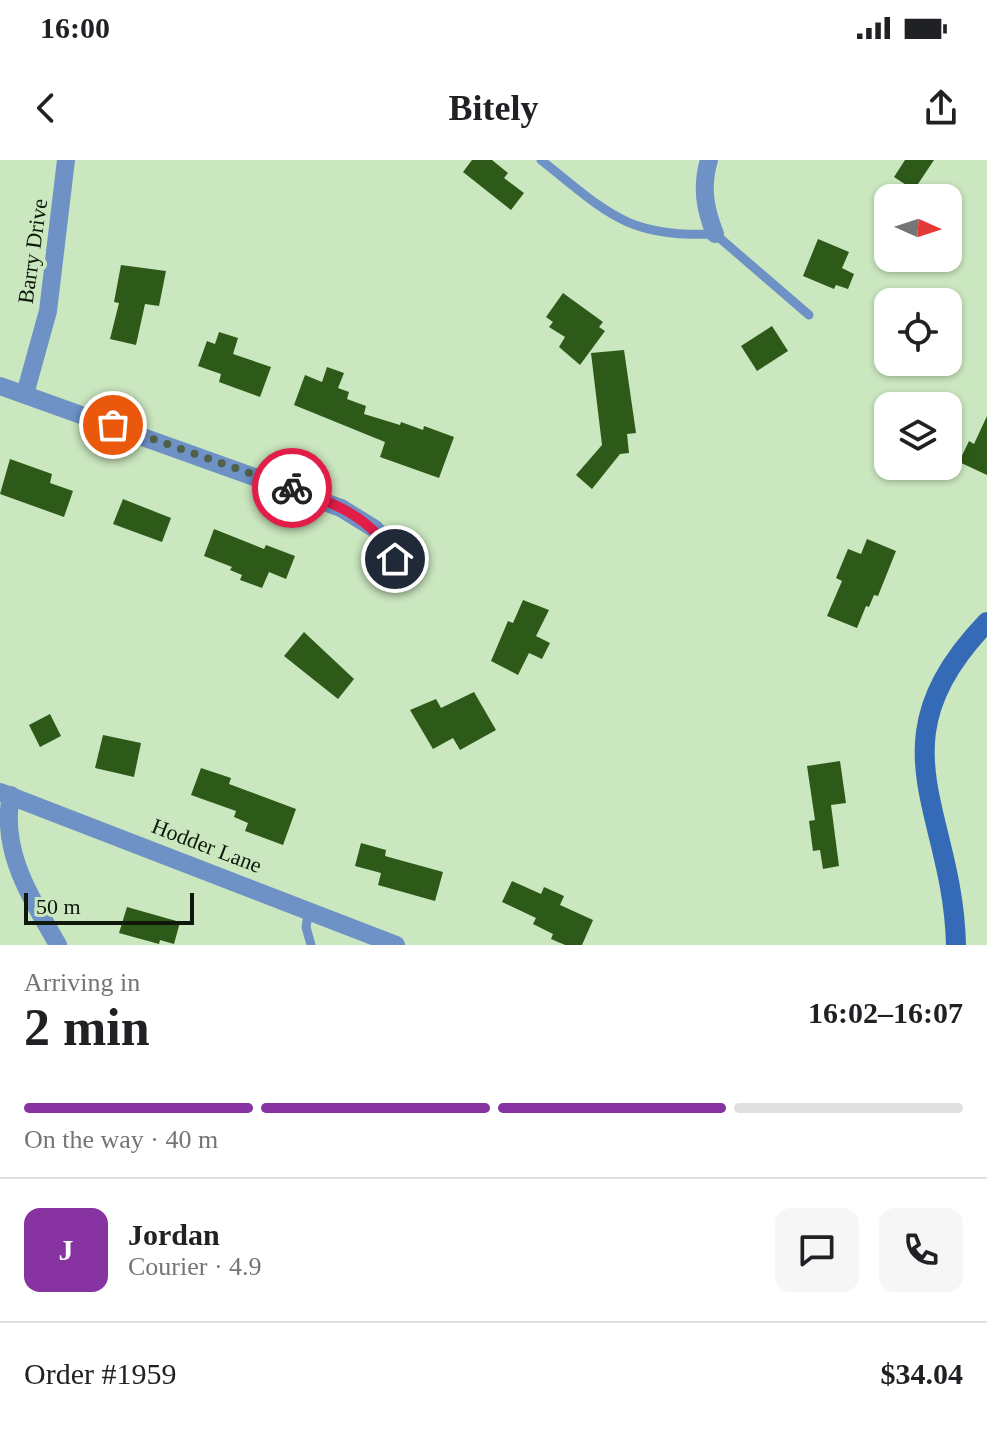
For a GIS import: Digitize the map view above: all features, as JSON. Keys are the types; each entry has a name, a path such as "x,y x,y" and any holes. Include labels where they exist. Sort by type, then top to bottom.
{"street":[{"name":"Barry Drive","path":"25,394 48,311 66,160"},
{"path":"709,160 703,190 706,212 715,234"},
{"path":"0,386 341,508 375,529 395,559"},
{"path":"956,945 952,904 925,782 924,733 935,693 960,652 987,622"},
{"path":"5,793 9,853 14,869 58,945"},
{"name":"Hodder Lane","path":"5,793 396,945"}],"lane":[{"path":"541,160 596,204 640,229 661,235 715,234 809,315"},
{"path":"309,909 306,927 311,945"}],"building":[{"path":"472,160 492,160 508,173 504,178 524,193 511,210 463,172"},
{"path":"905,160 934,160 918,184 905,184 894,177"},
{"path":"818,239 849,252 842,268 854,274 848,289 836,285 834,289 803,276"},
{"path":"121,265 166,271 159,306 145,304 136,345 110,339 119,303 114,302"},
{"path":"563,293 603,322 599,327 605,331 580,365 559,347 565,337 549,327 553,322 546,317"},
{"path":"772,326 788,351 757,371 741,346"},
{"path":"219,332 238,338 233,354 271,367 260,397 219,382 221,374 198,366 207,341 215,344"},
{"path":"624,350 636,433 627,434 629,453 620,454 592,489 576,475 602,445 591,353"},
{"path":"327,367 344,373 338,388 349,392 347,399 366,406 364,414 423,430 424,426 454,437 439,478 380,457 385,442 294,405 305,375 322,382"},
{"path":"987,416 987,475 962,463 969,441 974,444"},
{"path":"10,459 52,474 50,483 73,491 64,517 0,494"},
{"path":"123,499 171,518 162,542 113,524"},
{"path":"214,529 264,549 266,545 295,556 286,579 269,572 262,588 240,580 242,575 230,570 232,567 204,556"},
{"path":"867,539 896,551 878,596 874,595 869,607 866,606 857,628 827,616 842,581 836,578 848,549 861,554"},
{"path":"523,600 549,610 536,636 550,643 542,659 529,653 518,675 491,661 508,621 513,623"},
{"path":"304,632 354,679 338,699 284,656"},
{"path":"474,692 496,730 460,750 453,738 433,749 410,710 436,699 441,708"},
{"path":"50,714 61,736 40,747 29,725"},
{"path":"103,735 141,743 134,777 95,768"},
{"path":"840,761 846,803 831,805 839,866 823,869 820,850 813,851 809,821 815,820 807,766"},
{"path":"201,768 231,778 229,784 296,809 283,845 245,831 248,823 234,817 236,811 191,795"},
{"path":"361,843 386,850 385,856 443,872 435,901 378,885 381,873 355,866"},
{"path":"512,881 541,894 544,887 564,896 560,905 593,920 582,945 565,945 551,939 553,934 533,924 536,918 502,902"},
{"path":"127,907 180,922 174,944 160,940 159,944 119,933"}],"way so far":[{"path":"113,425 292,488"}],"route":[{"path":"292,488 361,518 375,529 395,559"}]}
